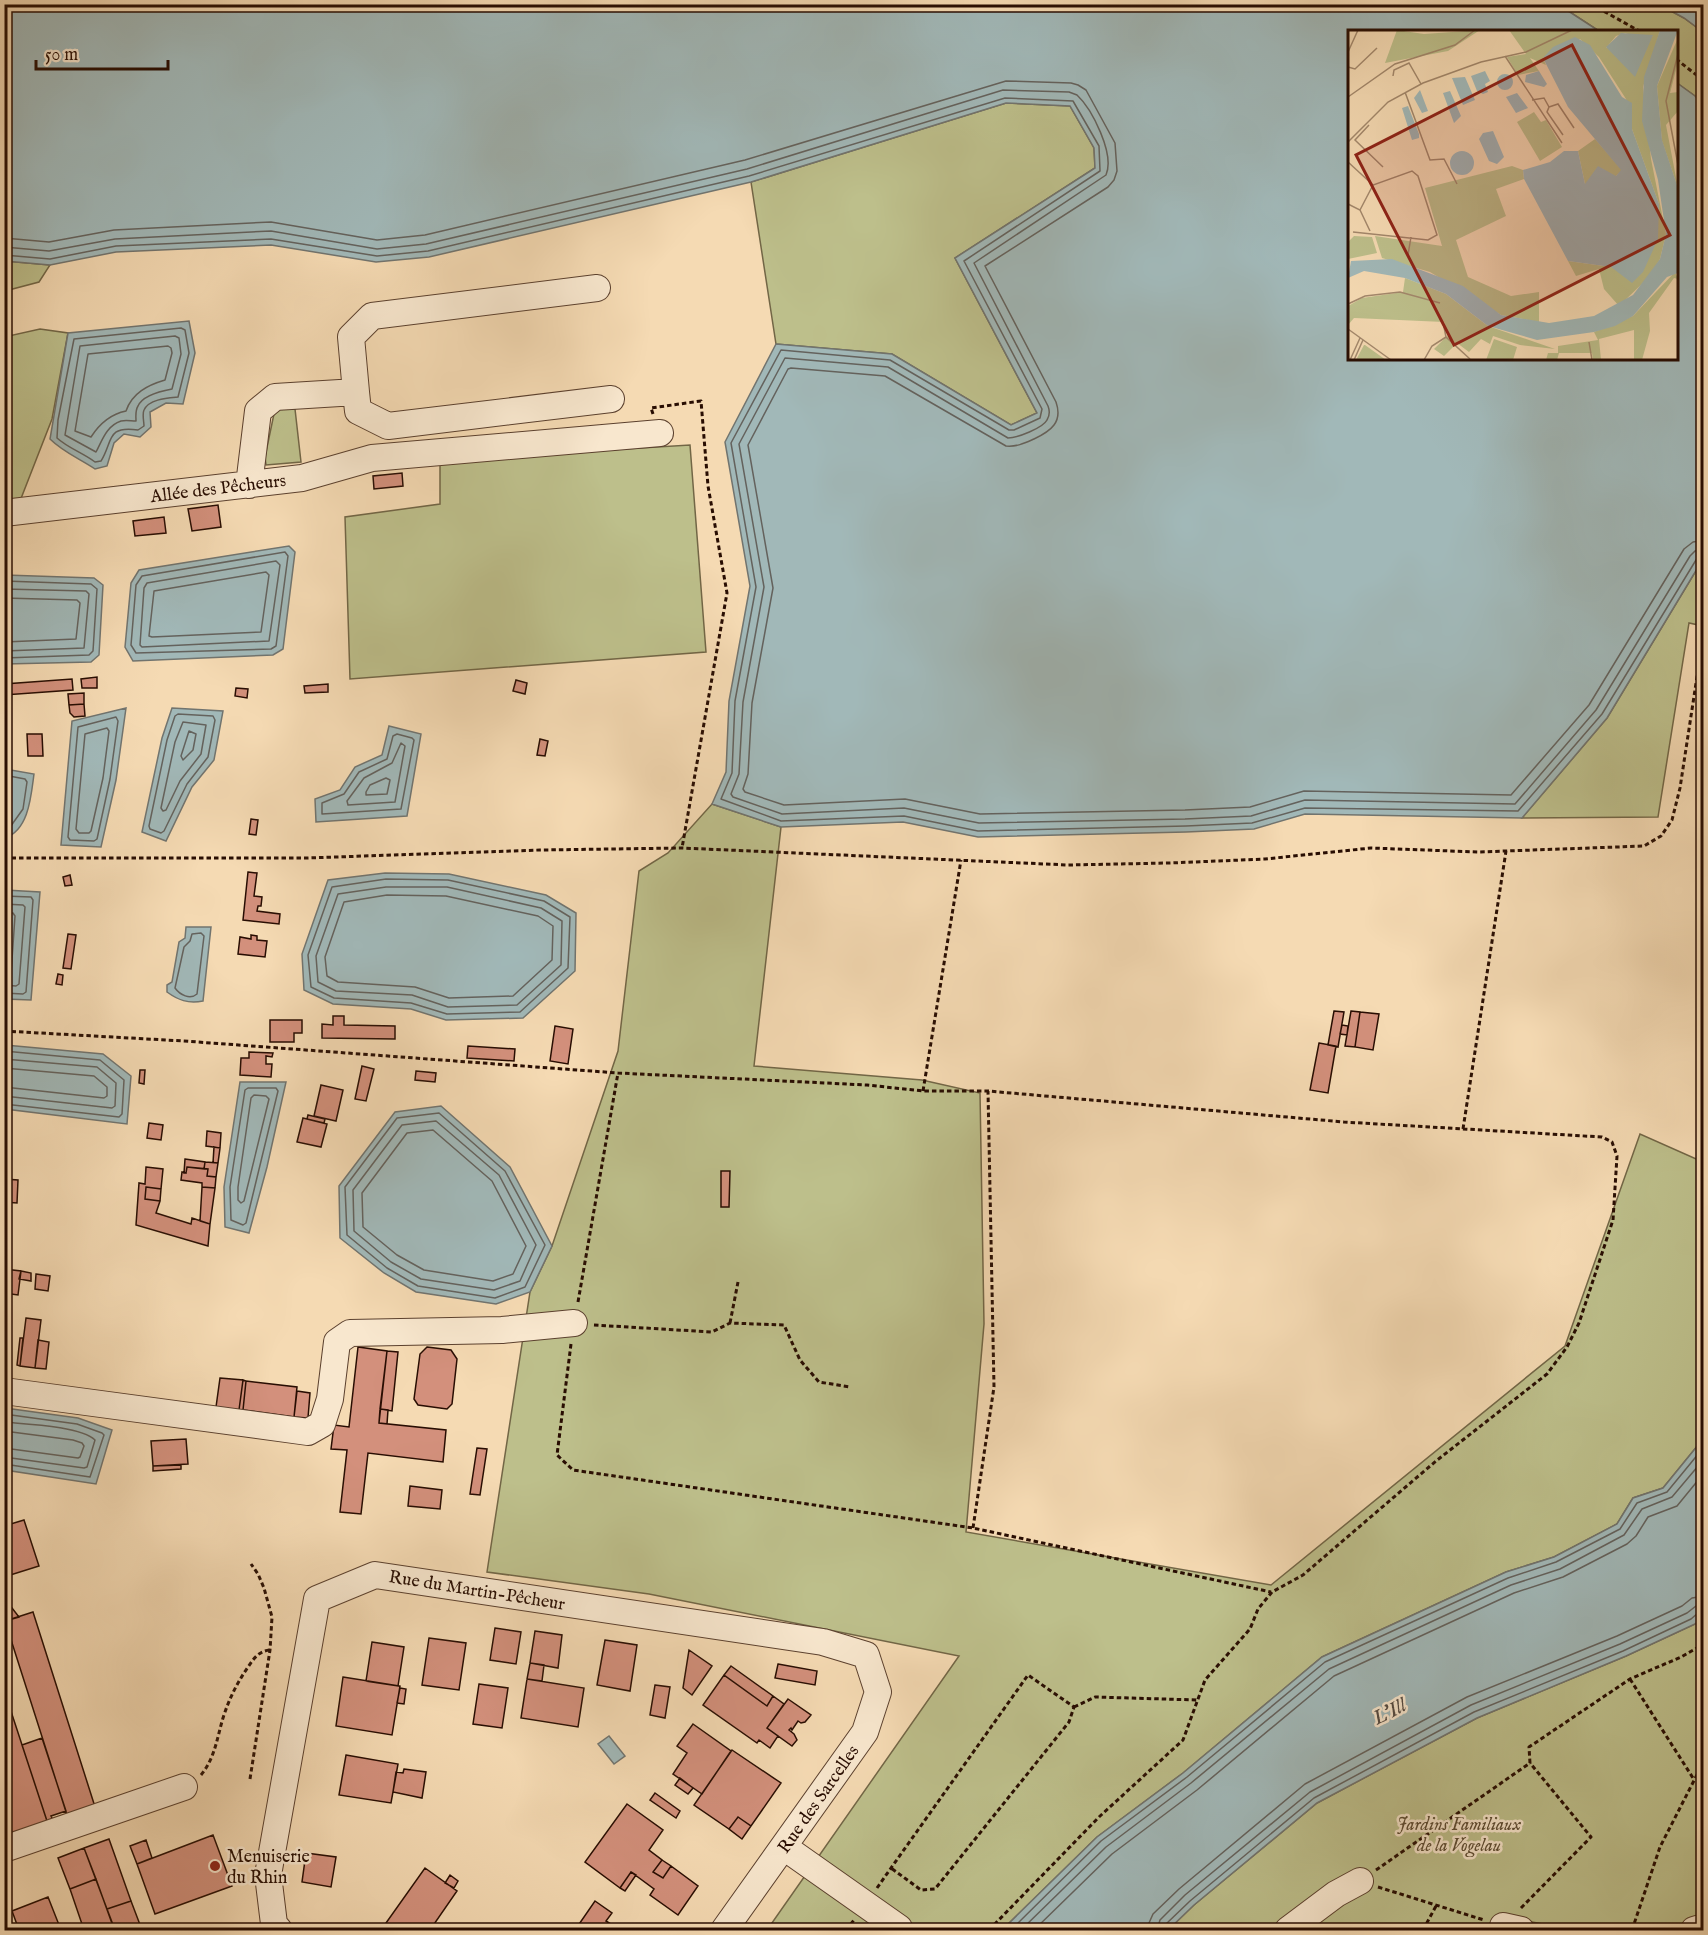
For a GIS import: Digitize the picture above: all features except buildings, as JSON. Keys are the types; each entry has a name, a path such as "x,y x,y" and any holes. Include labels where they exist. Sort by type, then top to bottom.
{"street":[{"path":"597,288 372,316 351,337 358,411 388,426 611,399"},
{"path":"249,485 258,411 275,397 356,392"},
{"name":"Allée des Pêcheurs","path":"4,513 302,478 372,458 660,433"},
{"path":"4,1391 308,1432 322,1424 330,1399 337,1342 350,1333 502,1330 574,1323"},
{"name":"Rue du Martin-Pêcheur","path":"270,1928 268,1875 317,1599 375,1575 824,1642 866,1655"},
{"name":"Rue des Sarcelles","path":"724,1930 865,1732 878,1692 866,1655"},
{"path":"4,1849 184,1787"},
{"path":"784,1847 899,1928"},
{"path":"1288,1930 1336,1894 1360,1881"},
{"path":"1694,1930 1704,1927"}],"path":[{"path":"1591,4 1637,30"},
{"path":"1678,60 1704,81"},
{"path":"660,433 651,408 701,401 708,486 727,593 682,848"},
{"path":"4,858 306,858 532,850 682,848 1068,865 1265,859 1371,849 1506,851 1644,846 1660,836 1672,819 1680,788 1704,631"},
{"path":"1463,1129 1506,851"},
{"path":"923,1091 961,860"},
{"path":"4,1031 195,1042 618,1073 867,1085 923,1091 988,1091 1344,1122 1602,1137 1612,1142 1617,1156 1613,1220 1579,1323 1567,1347 1546,1374 1436,1461 1303,1575 1272,1592 1258,1608 1250,1629 1205,1680 1183,1740 1100,1817 989,1930"},
{"path":"618,1073 574,1323 557,1455 573,1470 973,1528 1272,1592"},
{"path":"973,1528 994,1387 988,1091"},
{"path":"730,1323 738,1282"},
{"path":"574,1323 712,1332 730,1323 784,1325 800,1360 819,1382 850,1387"},
{"path":"250,1779 270,1650 272,1617 269,1601 258,1574 251,1564"},
{"path":"1360,1881 1512,1928 1591,1837 1530,1763 1529,1747 1630,1679 1681,1657 1704,1644"},
{"path":"184,1787 195,1781 210,1762 235,1686 257,1654 263,1650 270,1650"},
{"path":"1074,1707 1028,1675 891,1868 921,1890 935,1889 1069,1722 1074,1707 1095,1697 1197,1700"},
{"path":"1630,1679 1693,1778"},
{"path":"1632,1930 1660,1848 1693,1778 1704,1761"},
{"path":"1360,1881 1530,1763"},
{"path":"1423,1930 1436,1906"}],"green space":[{"path":"1559,5 1660,5 1684,18 1703,32 1703,105 1678,84 1678,30 1597,30"},
{"path":"1006,103 1070,106 1094,148 1095,168 955,258 1037,413 1011,425 892,354 776,344 751,182"},
{"path":"5,261 50,265 39,282 5,291"},
{"path":"40,329 68,333 52,419 20,501 4,503 4,337"},
{"path":"275,409 295,409 301,462 266,465 265,457"},
{"path":"690,445 706,652 350,679 345,517 440,504 440,460"},
{"path":"1703,559 1703,626 1689,623 1658,817 1522,818 1607,718"},
{"path":"712,804 781,827 754,1066 922,1080 980,1093 984,1324 966,1532 1271,1585 1565,1346 1640,1134 1703,1162 1703,1439 1663,1488 1633,1498 1617,1524 1554,1557 1506,1572 1322,1657 1183,1773 1097,1837 1002,1930 767,1930 959,1656 649,1594 487,1572 530,1292 552,1246 618,1051 639,871 668,853"},
{"name":"Jardins Familiaux de la Vogelau","path":"1703,1616 1703,1930 1575,1930 1510,1918 1502,1930 1168,1930 1194,1905 1317,1803 1477,1718 1626,1656 1695,1624"}],"water":[{"path":"4,5 1559,5 1597,30 1348,30 1348,360 1678,360 1678,84 1703,105 1703,559 1607,718 1522,818 1305,814 1254,829 978,837 903,822 781,827 712,804 726,772 729,701 750,586 725,442 776,344 892,354 1011,425 1037,413 955,258 1095,168 1094,148 1070,106 1006,103 751,182 429,257 376,262 271,245 116,252 50,265 5,261"},
{"path":"1660,5 1703,5 1703,32 1684,18"},
{"path":"189,321 195,353 183,404 166,403 150,412 151,427 140,437 124,434 114,443 107,466 95,469 66,452 50,439 68,333"},
{"path":"289,546 295,552 283,649 273,655 133,661 125,647 131,583 139,570"},
{"path":"5,575 94,578 103,585 99,655 91,662 5,664"},
{"path":"126,708 116,780 101,847 61,845 72,721"},
{"path":"172,708 223,711 214,760 192,787 166,841 142,832 162,738"},
{"path":"389,726 421,734 407,816 316,822 315,799 340,790 355,767 382,755"},
{"path":"5,769 34,774 30,802 24,820 13,834 5,838"},
{"path":"385,873 449,874 546,895 576,913 575,971 523,1018 446,1020 411,1009 333,1004 304,990 302,954 328,880"},
{"path":"5,890 40,892 31,1000 5,999"},
{"path":"186,927 211,927 203,1001 184,1001 167,992 167,985 172,982 179,942 185,938"},
{"path":"5,1045 103,1054 131,1076 127,1124 5,1109"},
{"path":"240,1082 286,1082 249,1233 225,1227 224,1187"},
{"path":"441,1106 510,1167 552,1246 530,1292 496,1304 416,1292 384,1273 340,1238 339,1186 395,1112"},
{"path":"5,1408 78,1418 112,1430 96,1484 5,1470"},
{"name":"L'Ill","path":"1703,1439 1704,1616 1695,1624 1626,1656 1477,1718 1317,1803 1194,1905 1168,1930 1002,1930 1097,1837 1183,1773 1322,1657 1506,1572 1554,1557 1617,1524 1633,1498 1663,1488"},
{"path":"609,1736 625,1756 614,1764 598,1744"}],"place":[{"name":"Menuiserie du Rhin","path":"215,1866"}]}
